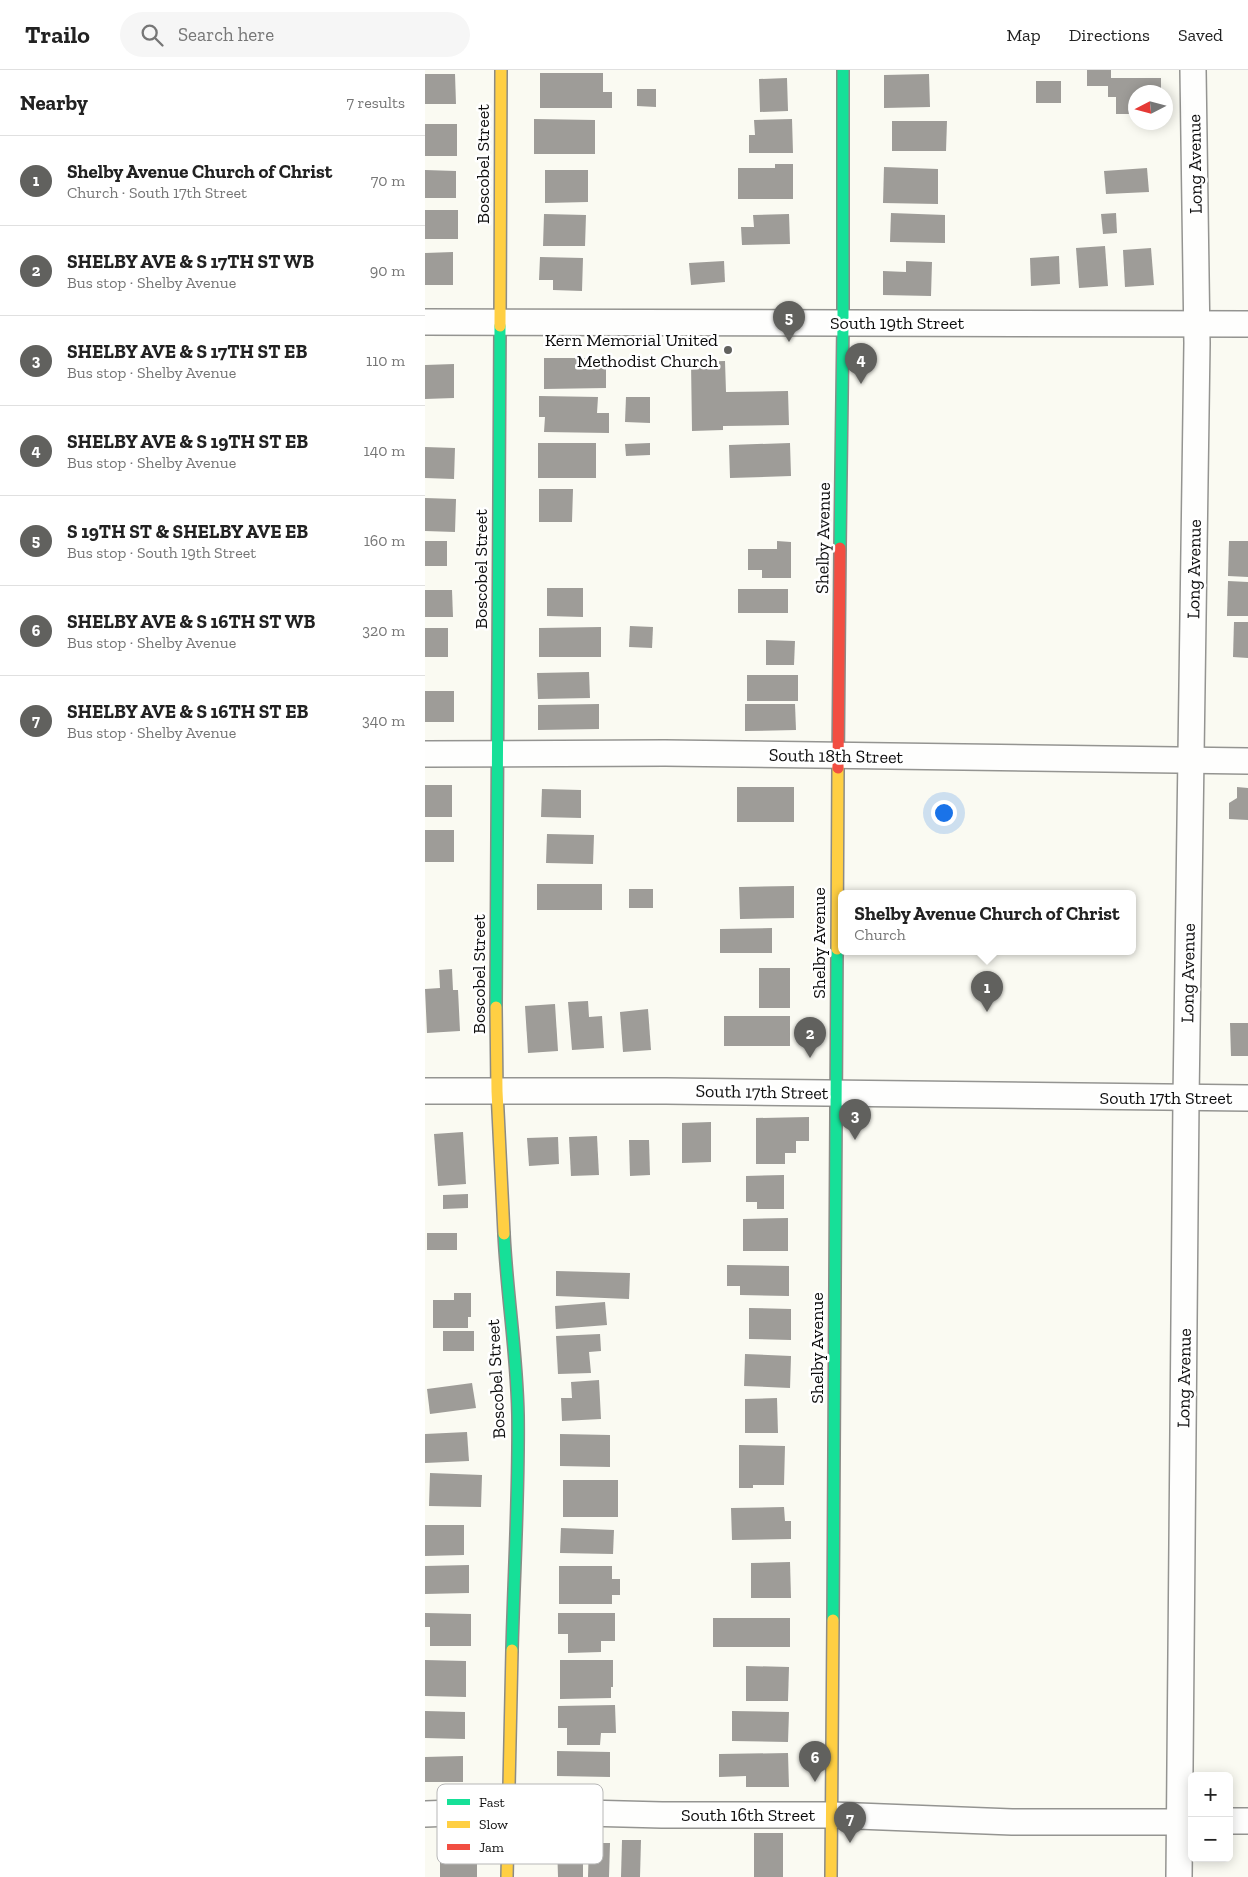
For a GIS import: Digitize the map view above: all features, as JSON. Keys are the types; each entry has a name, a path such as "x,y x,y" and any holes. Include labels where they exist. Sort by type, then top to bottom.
{"street":[{"name":"Boscobel Street","path":"501,70 497,1091 507,1293 513,1330 518,1415 508,1784"},
{"name":"Shelby Avenue","path":"831,1877 837,756 843,323 843,70"},
{"name":"Long Avenue","path":"1179,1877 1186,1822 1186,1099 1197,323 1193,70"},
{"name":"South 19th Street","path":"425,322 1248,324"},
{"name":"South 18th Street","path":"425,754 665,753 1248,761"},
{"name":"South 17th Street","path":"425,1091 836,1093 1186,1099 1248,1098"},
{"name":"South 16th Street","path":"603,1813 832,1815 1012,1822 1186,1822"},
{"path":"1233,1821 1248,1821"},
{"name":"Boscobel Street","path":"507,1864 507,1877"}],"building":[{"path":"1087,70 1111,70 1111,78 1161,78 1161,85 1128,85 1128,114 1116,114 1116,97 1108,97 1108,86 1087,86"},
{"path":"540,73 603,73 603,92 612,92 612,108 540,108"},
{"path":"425,74 455,74 456,104 425,104"},
{"path":"929,74 930,107 884,108 884,75"},
{"path":"787,78 788,111 760,112 759,79"},
{"path":"1036,81 1061,81 1061,103 1036,103"},
{"path":"637,89 656,89 656,107 637,106"},
{"path":"534,119 595,120 595,154 534,154"},
{"path":"792,119 793,153 749,153 749,135 755,135 754,120"},
{"path":"892,121 947,121 946,151 892,151"},
{"path":"425,124 457,124 457,156 425,156"},
{"path":"775,164 793,164 793,199 738,199 738,168 775,168"},
{"path":"884,167 938,169 938,204 883,203"},
{"path":"1147,168 1149,192 1106,194 1104,171"},
{"path":"425,170 456,171 456,198 425,198"},
{"path":"545,170 588,170 588,202 545,203"},
{"path":"425,210 458,210 458,239 425,239"},
{"path":"891,213 945,215 945,243 890,242"},
{"path":"1116,213 1117,233 1103,234 1101,214"},
{"path":"544,214 586,215 585,246 543,246"},
{"path":"789,214 790,244 742,245 741,227 754,227 753,215"},
{"path":"1105,246 1108,286 1079,288 1076,248"},
{"path":"1151,248 1154,285 1125,287 1123,250"},
{"path":"453,252 453,285 425,285 425,253"},
{"path":"1059,256 1060,284 1031,286 1030,258"},
{"path":"540,257 583,258 582,291 553,290 553,280 539,280"},
{"path":"724,261 725,282 691,285 689,263"},
{"path":"906,261 932,262 931,296 883,295 883,271 906,272"},
{"path":"544,358 606,358 606,388 544,389"},
{"path":"725,361 726,392 788,391 789,425 723,426 723,430 692,431 691,362"},
{"path":"454,364 454,398 425,399 425,365"},
{"path":"539,396 598,397 597,413 609,413 609,433 544,432 545,417 539,417"},
{"path":"626,397 650,397 650,423 625,422"},
{"path":"538,443 596,443 596,478 538,478"},
{"path":"650,443 650,455 626,456 625,444"},
{"path":"790,443 791,476 730,478 729,445"},
{"path":"425,447 455,448 454,479 425,478"},
{"path":"539,489 573,489 572,522 539,522"},
{"path":"425,498 456,499 455,532 425,531"},
{"path":"425,541 447,541 447,566 425,566"},
{"path":"777,541 791,542 791,578 762,578 762,570 748,570 748,549 777,549"},
{"path":"1229,541 1248,541 1248,577 1228,576"},
{"path":"1228,581 1248,582 1248,616 1227,616"},
{"path":"547,588 583,588 583,617 547,616"},
{"path":"738,589 788,589 788,613 738,613"},
{"path":"425,590 452,590 453,617 425,617"},
{"path":"1234,622 1248,622 1248,658 1233,657"},
{"path":"630,626 653,627 652,648 629,647"},
{"path":"601,627 601,657 539,657 539,628"},
{"path":"425,628 448,628 448,657 425,657"},
{"path":"766,640 795,641 794,665 766,665"},
{"path":"589,672 590,698 538,699 537,673"},
{"path":"747,675 798,675 798,701 747,701"},
{"path":"425,691 454,691 454,722 425,722"},
{"path":"599,704 599,729 538,730 538,705"},
{"path":"745,704 795,704 796,730 745,731"},
{"path":"425,785 452,785 452,817 425,817"},
{"path":"737,787 794,787 794,822 737,822"},
{"path":"1237,787 1248,788 1248,820 1229,819 1229,803 1237,798"},
{"path":"542,789 581,790 581,818 541,817"},
{"path":"425,830 454,830 454,862 425,862"},
{"path":"547,834 594,835 593,864 546,863"},
{"path":"537,884 602,884 602,910 537,910"},
{"path":"794,886 794,918 740,919 739,887"},
{"path":"629,889 653,889 653,908 629,908"},
{"path":"772,928 772,953 720,953 720,929"},
{"path":"759,968 790,968 790,1008 759,1008"},
{"path":"452,969 453,990 458,990 460,1031 427,1033 425,989 440,988 439,970"},
{"path":"588,1001 589,1017 602,1016 604,1048 572,1050 568,1002"},
{"path":"555,1004 558,1051 528,1053 525,1006"},
{"path":"648,1009 651,1050 623,1052 620,1012"},
{"path":"724,1016 790,1016 790,1046 724,1046"},
{"path":"1230,1023 1248,1023 1248,1056 1231,1056"},
{"path":"809,1117 809,1141 796,1141 796,1153 785,1153 785,1164 756,1164 756,1118"},
{"path":"711,1122 711,1162 682,1163 682,1123"},
{"path":"463,1132 466,1184 438,1186 434,1134"},
{"path":"597,1136 599,1175 571,1176 569,1137"},
{"path":"558,1137 559,1164 529,1166 527,1138"},
{"path":"629,1140 649,1140 650,1175 630,1176"},
{"path":"784,1175 784,1209 757,1209 757,1202 746,1202 746,1176"},
{"path":"468,1194 468,1208 443,1209 443,1195"},
{"path":"788,1218 788,1251 743,1251 743,1219"},
{"path":"427,1233 457,1233 457,1250 427,1250"},
{"path":"727,1265 789,1266 789,1296 740,1295 740,1286 727,1286"},
{"path":"556,1271 630,1273 629,1299 556,1296"},
{"path":"454,1293 471,1293 471,1317 468,1317 468,1328 433,1328 433,1300 454,1300"},
{"path":"605,1302 607,1325 556,1329 555,1306"},
{"path":"749,1308 791,1309 791,1340 749,1339"},
{"path":"443,1331 474,1331 474,1351 443,1351"},
{"path":"600,1334 601,1351 589,1352 591,1373 558,1374 556,1336"},
{"path":"745,1354 791,1356 790,1388 744,1386"},
{"path":"599,1380 601,1419 562,1421 561,1398 572,1398 571,1382"},
{"path":"472,1383 476,1408 430,1414 427,1389"},
{"path":"777,1398 778,1433 745,1433 745,1399"},
{"path":"467,1432 469,1461 425,1463 425,1434"},
{"path":"560,1434 610,1435 610,1467 560,1466"},
{"path":"739,1445 785,1446 784,1485 753,1485 753,1488 739,1488"},
{"path":"430,1473 482,1475 481,1507 429,1506"},
{"path":"563,1480 618,1480 618,1517 563,1517"},
{"path":"784,1507 785,1521 791,1521 791,1539 732,1540 731,1508"},
{"path":"425,1525 464,1525 464,1555 425,1556"},
{"path":"561,1528 614,1530 613,1554 560,1553"},
{"path":"790,1562 791,1598 751,1598 751,1563"},
{"path":"469,1565 469,1593 425,1594 425,1566"},
{"path":"559,1566 612,1566 612,1579 620,1579 620,1595 612,1595 612,1604 559,1604"},
{"path":"425,1613 471,1614 471,1646 430,1646 430,1627 425,1627"},
{"path":"558,1613 615,1613 615,1641 601,1641 601,1652 568,1653 568,1634 558,1634"},
{"path":"713,1618 790,1618 790,1647 713,1647"},
{"path":"425,1660 466,1661 466,1697 425,1696"},
{"path":"560,1660 613,1660 611,1698 560,1699"},
{"path":"746,1666 789,1667 788,1701 746,1701"},
{"path":"615,1705 616,1733 601,1733 600,1745 567,1745 567,1728 558,1728 558,1706"},
{"path":"425,1711 465,1712 465,1739 425,1738"},
{"path":"732,1711 789,1712 788,1742 732,1741"},
{"path":"557,1751 610,1752 610,1777 557,1776"},
{"path":"788,1753 789,1787 746,1787 746,1776 719,1777 719,1754"},
{"path":"463,1756 463,1782 425,1782 425,1757"},
{"path":"754,1833 783,1833 783,1877 754,1877"},
{"path":"622,1840 641,1840 640,1877 621,1877"},
{"path":"603,1843 610,1843 609,1877 588,1877 588,1864 603,1864"},
{"path":"440,1864 477,1864 477,1877 440,1877"},
{"path":"558,1864 583,1864 583,1877 558,1877"}],"traffic: fast":[{"path":"840,548 843,323 843,70"},
{"path":"496,1007 500,326"},
{"path":"833,1620 837,949"},
{"path":"504,1234 518,1415 512,1650"}],"traffic: slow":[{"path":"500,326 501,70"},
{"path":"837,949 838,768"},
{"path":"496,1007 497,1091 504,1234"},
{"path":"831,1877 833,1620"},
{"path":"509,1784 512,1650"},
{"path":"507,1864 507,1877"}],"traffic: jam":[{"path":"838,768 840,548"}],"place":[{"name":"S 19TH ST & SHELBY AVE EB","path":"789,342"},
{"name":"Kern Memorial United Methodist Church","path":"728,350"},
{"name":"SHELBY AVE & S 19TH ST EB","path":"861,384"},
{"name":"Shelby Avenue Church of Christ","path":"987,1012"},
{"name":"SHELBY AVE & S 17TH ST WB","path":"810,1058"},
{"name":"SHELBY AVE & S 17TH ST EB","path":"855,1140"},
{"name":"SHELBY AVE & S 16TH ST WB","path":"815,1782"},
{"name":"SHELBY AVE & S 16TH ST EB","path":"850,1843"}]}
